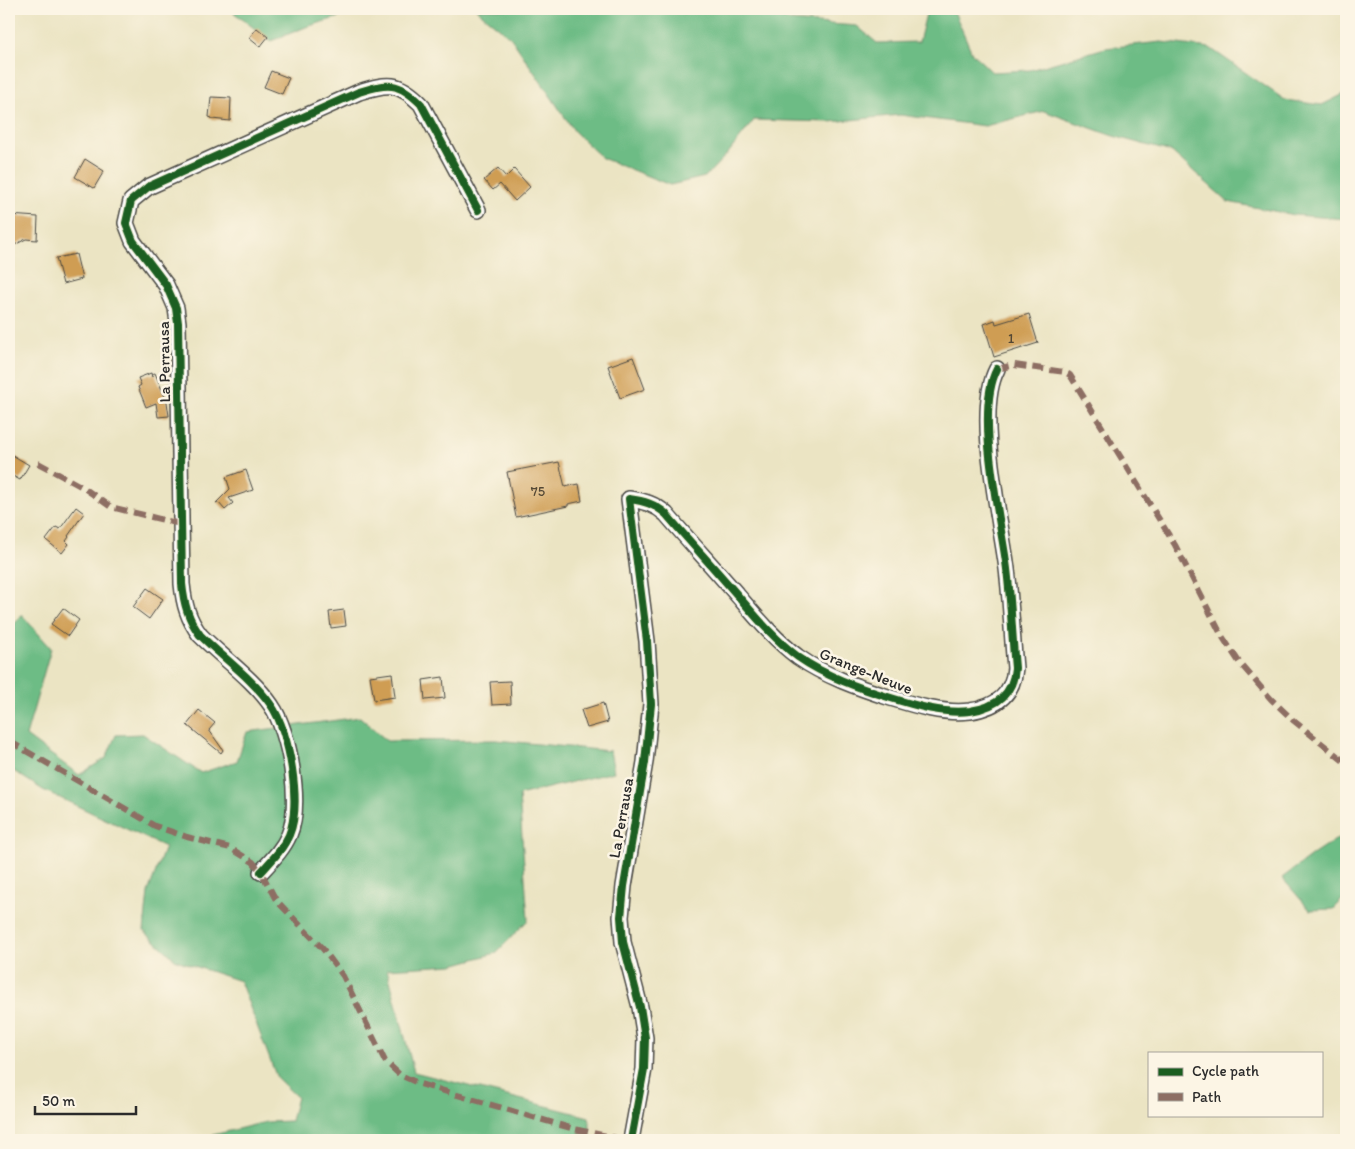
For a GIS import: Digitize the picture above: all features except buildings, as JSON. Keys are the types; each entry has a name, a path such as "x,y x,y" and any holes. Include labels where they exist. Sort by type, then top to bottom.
{"street":[{"name":"La Perrausa","path":"261,872 284,844 293,822 294,801 290,757 284,731 272,706 261,691 200,635 189,618 186,609 182,584 178,323 176,308 166,285 133,241 126,223 131,201 148,187 359,92 376,87 394,86 408,91 421,104 478,210"},
{"name":"Grange-Neuve","path":"629,499 648,502 666,514 768,630 787,649 809,664 850,683 908,704 952,712 984,708 999,700 1009,690 1015,668 1007,572 988,417 990,386 997,369"},
{"name":"La Perrausa","path":"629,499 647,641 651,704 646,755 624,886 621,917 623,942 640,1006 645,1038 644,1068 631,1140"}],"green space":[{"path":"229,9 366,9 306,27 271,41"},
{"path":"476,9 763,9 790,21 857,26 877,43 919,42 927,10 953,9 972,53 992,72 1030,70 1105,48 1161,42 1210,48 1285,100 1322,105 1346,93 1346,219 1294,215 1228,202 1172,152 1113,136 1044,111 985,126 900,115 830,122 754,120 729,152 705,177 670,185 602,158 575,132 511,38"},
{"path":"22,615 51,648 26,736 79,775 106,758 116,735 143,734 201,773 237,761 247,732 360,717 387,741 496,740 610,751 614,772 519,795 528,920 496,953 453,965 387,969 414,1072 589,1117 591,1139 598,1140 193,1140 266,1122 291,1121 297,1097 277,1078 240,981 176,960 144,931 148,892 165,847 43,790 9,768 9,630"},
{"path":"1346,833 1346,895 1334,909 1310,910 1282,878"}],"marked path":[{"path":"997,369 1014,365 1065,372 1070,375 1175,545 1222,636 1239,662 1271,699 1294,721 1346,763"},
{"path":"38,463 84,488 111,507 180,524"},
{"path":"9,741 155,826 187,837 230,848 253,862 261,872 276,900 323,949 343,976 385,1061 400,1075 420,1084 574,1129 626,1140"}],"cycle path":[{"path":"261,872 284,845 293,822 294,788 292,769 284,732 271,705 247,677 200,635 192,623 185,605 182,584 178,323 176,308 166,285 133,241 126,223 131,201 148,187 359,92 378,87 392,86 406,91 421,104 478,210"},
{"path":"631,1140 644,1069 645,1038 640,1007 623,942 621,917 624,886 645,762 651,704 647,641 629,499 649,503 666,514 767,628 808,664 855,686 920,706 960,712 988,706 995,703 1007,692 1011,686 1015,668 1010,594 988,438 988,412 991,388 997,369"}]}
